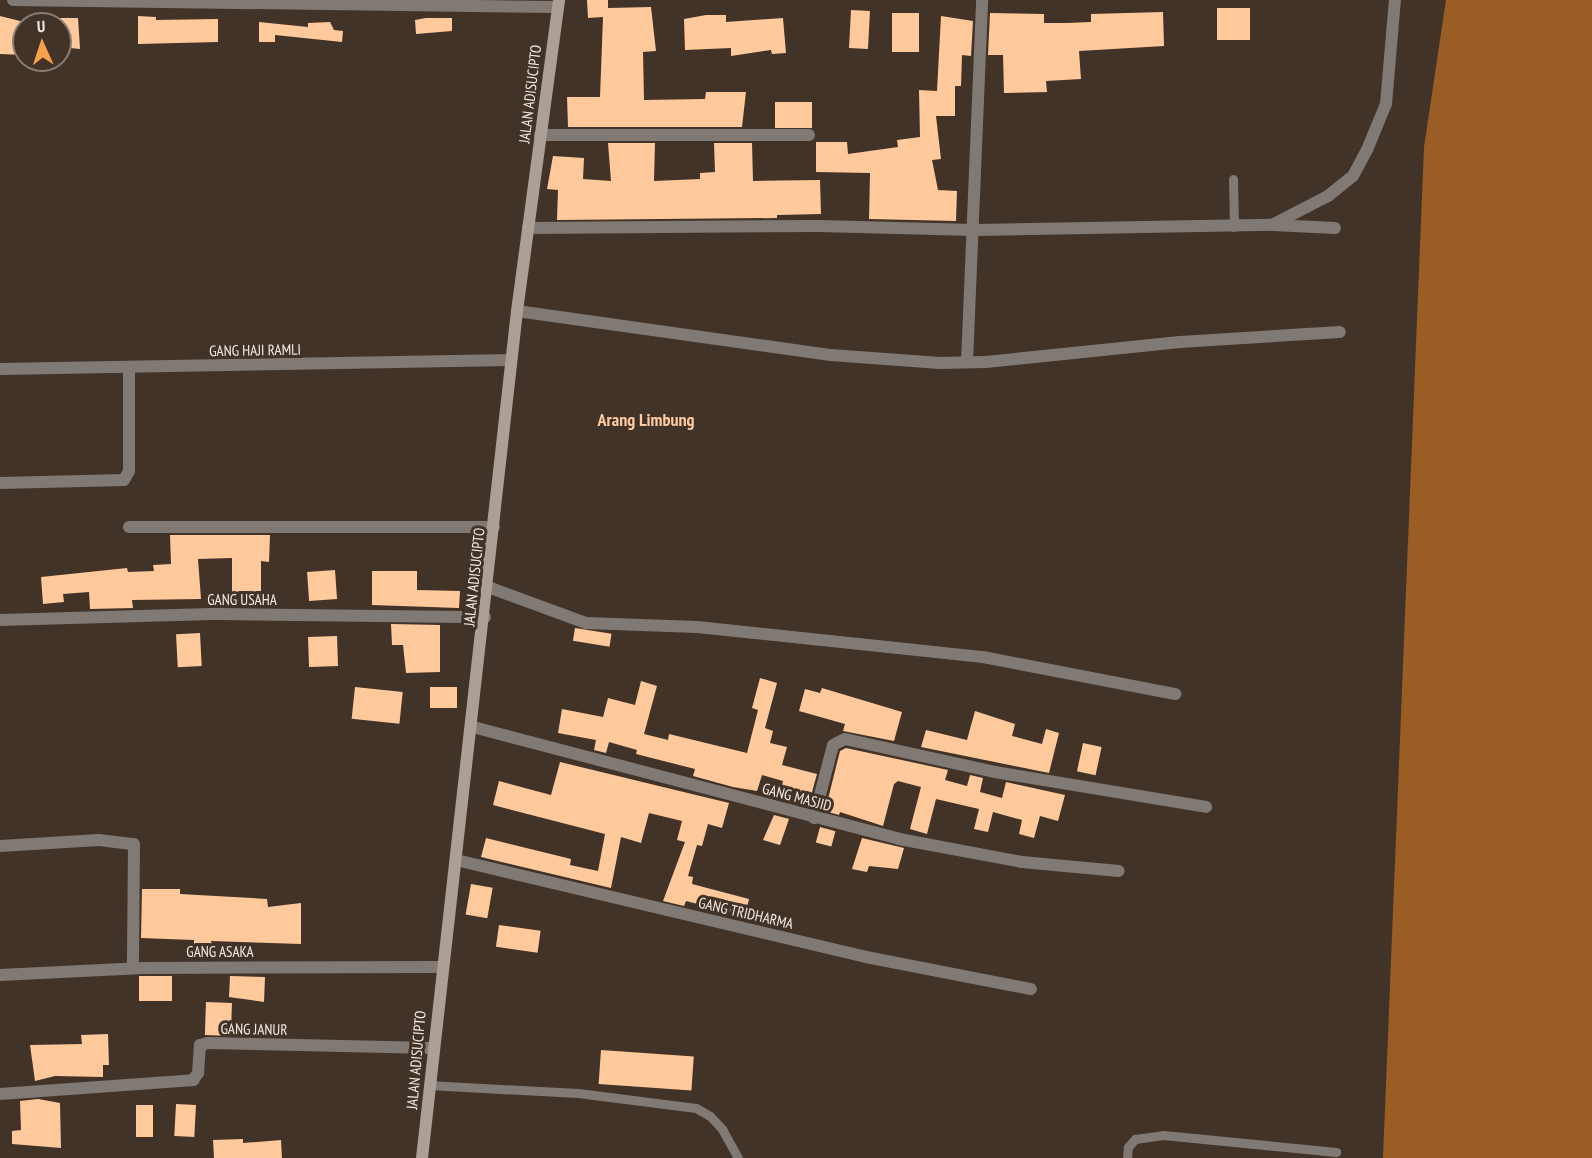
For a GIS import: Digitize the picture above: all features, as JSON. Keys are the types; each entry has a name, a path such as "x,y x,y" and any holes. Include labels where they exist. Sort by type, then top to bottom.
{"main road":[{"name":"JALAN ADISUCIPTO","path":"422,1158 440,967 473,726 511,360 558,4"}],"street":[{"path":"13,0 558,4"},
{"path":"967,362 982,0"},
{"path":"1272,225 1328,196 1353,176 1368,150 1386,104 1395,0"},
{"path":"540,135 809,135"},
{"path":"528,228 819,226 974,230 1272,225 1335,228"},
{"path":"517,310 831,354 967,362 1340,332"},
{"name":"GANG HAJI RAMLI","path":"0,369 511,360"},
{"path":"0,483 124,480 129,471 129,367"},
{"path":"129,527 494,527"},
{"path":"488,587 586,623 697,627 983,657 1175,694"},
{"name":"GANG USAHA","path":"0,620 221,614 485,617"},
{"name":"GANG MASJID","path":"473,726 814,818 976,855 1119,871"},
{"path":"814,818 833,745 845,739 995,772 1206,807"},
{"path":"0,846 99,840 134,844 133,968"},
{"name":"GANG TRIDHARMA","path":"456,860 866,957 1031,989"},
{"name":"GANG ASAKA","path":"0,975 133,968 440,967"},
{"name":"GANG JANUR","path":"0,1094 193,1080 198,1073 200,1045 208,1043 431,1048"}],"lane":[{"path":"1233,179 1234,227"},
{"path":"428,1085 578,1093 696,1108 710,1116 722,1129 738,1158"},
{"path":"1127,1158 1128,1147 1135,1139 1163,1135 1336,1152"}],"shaded area":[{"path":"1446,0 1592,0 1592,1158 1383,1158 1424,147"}],"building":[{"path":"587,0 608,0 608,8 651,7 656,51 643,52 644,100 705,99 706,92 746,92 742,127 568,127 567,97 600,97 603,17 588,18"},
{"path":"1217,8 1250,8 1250,40 1217,40"},
{"path":"851,10 870,11 868,49 849,48"},
{"path":"1163,12 1164,46 1079,51 1081,79 1046,81 1047,92 1004,93 1003,55 988,55 990,13 1044,14 1044,23 1067,23 1091,22 1091,14"},
{"path":"892,13 919,13 919,52 892,52"},
{"path":"706,15 726,15 726,22 783,18 786,53 772,54 771,50 731,56 731,48 685,50 684,19"},
{"path":"0,16 12,19 12,54 0,54"},
{"path":"138,16 156,17 156,20 218,19 218,42 138,44"},
{"path":"941,16 973,21 971,56 962,55 961,86 955,86 955,116 936,116 941,159 932,160 938,190 957,191 956,221 869,219 870,173 816,172 816,142 847,142 848,154 898,147 897,140 920,137 919,90 937,91"},
{"path":"72,18 78,18 80,49 72,48"},
{"path":"452,18 452,31 416,34 415,20"},
{"path":"259,22 308,27 308,23 330,22 334,30 343,31 342,42 275,35 275,42 259,42"},
{"path":"775,102 812,102 812,128 775,128"},
{"path":"608,143 655,143 654,181 700,179 700,173 715,172 714,143 752,143 753,181 820,180 821,214 777,215 777,218 557,220 558,190 547,189 553,156 584,158 583,179 611,181"},
{"path":"170,535 270,535 269,562 261,561 261,603 232,598 232,558 198,559 201,599 132,600 133,608 90,609 89,592 63,594 64,602 43,604 41,577 127,568 128,572 154,571 153,565 171,564"},
{"path":"335,570 337,599 309,601 307,572"},
{"path":"372,571 417,571 417,590 460,591 459,608 372,605"},
{"path":"391,624 440,625 440,672 406,673 403,645 392,645"},
{"path":"575,628 612,634 610,647 573,641"},
{"path":"200,633 202,666 178,667 176,634"},
{"path":"337,636 338,666 309,667 308,637"},
{"path":"760,678 777,683 765,728 773,731 770,743 787,747 782,765 817,774 809,803 779,799 783,781 762,775 757,791 733,787 693,776 695,769 636,754 637,750 609,742 606,753 594,750 596,740 558,733 562,709 603,717 608,698 635,705 641,681 657,686 644,734 668,740 669,734 747,753 758,710 752,708"},
{"path":"355,687 403,692 399,724 352,719"},
{"path":"430,687 457,687 457,708 430,708"},
{"path":"822,688 902,712 894,741 843,731 845,724 799,711 805,689 820,693"},
{"path":"975,711 1015,724 1012,736 1042,744 1046,729 1059,733 1049,773 921,747 926,730 967,740"},
{"path":"1083,743 1102,747 1096,775 1077,771"},
{"path":"846,748 948,770 945,780 967,786 970,775 983,778 980,792 1002,798 1006,782 1065,795 1058,821 1040,816 1034,838 1019,834 1022,820 993,812 988,832 974,829 979,809 936,799 927,834 910,829 921,787 898,781 894,784 883,826 840,812 839,815 825,811 840,751"},
{"path":"560,762 729,803 722,828 708,824 702,846 697,845 688,876 693,877 692,884 749,899 745,916 686,901 684,906 663,901 685,842 677,840 682,821 649,813 641,843 621,837 611,888 481,857 486,838 571,859 570,865 598,871 605,834 493,805 499,781 551,795"},
{"path":"774,815 789,819 780,845 763,840"},
{"path":"820,827 835,831 831,847 816,842"},
{"path":"862,838 904,848 898,869 869,866 867,872 852,869"},
{"path":"471,884 493,888 487,918 466,915"},
{"path":"142,889 180,889 180,894 267,899 268,907 301,903 301,944 211,941 212,945 194,945 194,940 141,938"},
{"path":"499,925 541,931 538,953 496,947"},
{"path":"139,976 172,976 172,1001 139,1001"},
{"path":"230,976 265,977 264,1002 229,997"},
{"path":"206,1002 232,1003 231,1036 205,1035"},
{"path":"108,1034 109,1065 103,1065 103,1077 55,1076 35,1081 30,1045 82,1044 81,1035"},
{"path":"601,1050 694,1056 691,1090 599,1084"},
{"path":"38,1099 60,1103 61,1148 12,1144 12,1131 21,1130 20,1101"},
{"path":"176,1104 196,1105 194,1137 174,1136"},
{"path":"136,1105 153,1105 153,1137 136,1137"},
{"path":"243,1139 243,1143 281,1140 282,1158 214,1158 213,1140"}],"district":[{"name":"Arang Limbung","path":"646,420"}]}
